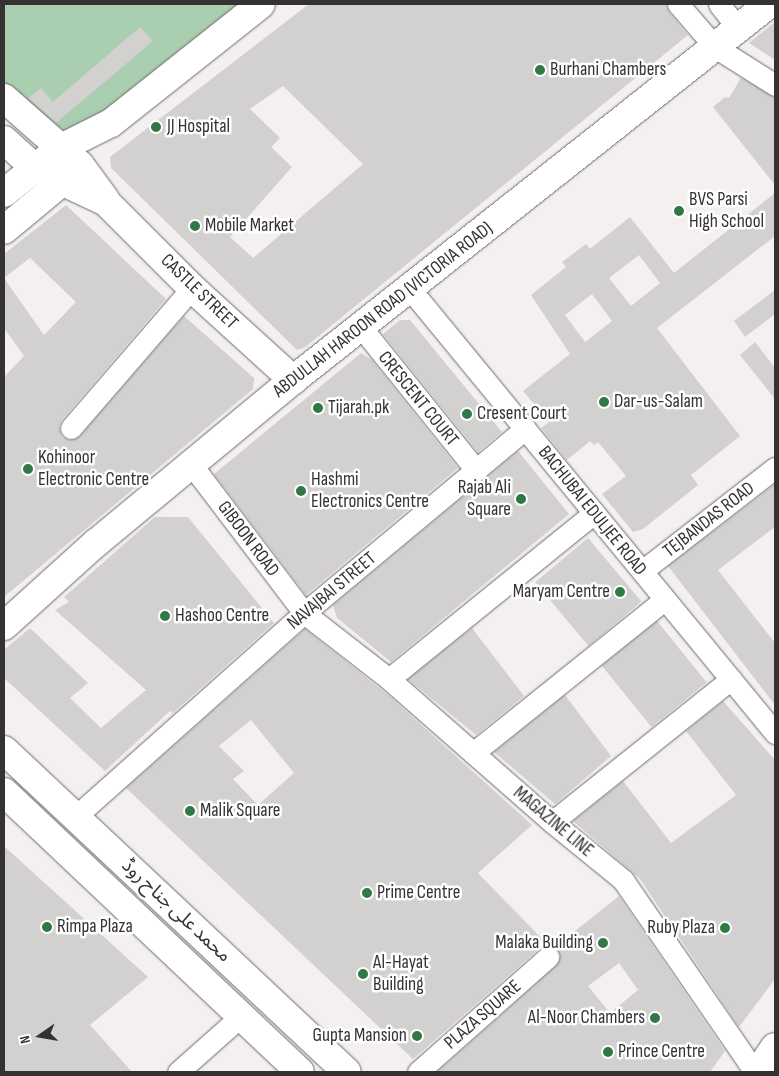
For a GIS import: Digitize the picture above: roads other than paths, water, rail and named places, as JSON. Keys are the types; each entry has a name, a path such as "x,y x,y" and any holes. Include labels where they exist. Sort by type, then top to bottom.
{"main road":[{"path":"4,193 59,149 111,123 261,4"},
{"name":"ABDULLAH HAROON ROAD (VICTORIA ROAD)","path":"4,626 96,543 293,380 769,4"},
{"path":"4,98 59,149 72,173"},
{"path":"4,230 72,173 111,123"},
{"name":"CASTLE STREET","path":"4,140 36,168 72,173 106,202 192,288 293,380"},
{"name":"محمد علی جناح روڈ","path":"4,750 347,1072"},
{"name":"محمد علی جناح روڈ","path":"4,792 300,1072"},
{"path":"757,1072 775,1047"}],"street":[{"path":"678,4 715,47 775,85"},
{"path":"719,4 738,28"},
{"path":"71,428 192,288"},
{"name":"BACHUBAI EDULJEE ROAD","path":"410,289 775,733"},
{"name":"CRESCENT COURT","path":"360,327 476,470"},
{"name":"NAVAJBAI STREET","path":"75,817 304,613 525,429"},
{"name":"GIBOON ROAD","path":"191,464 304,613"},
{"name":"TEJBANDAS ROAD","path":"642,571 775,468"},
{"path":"389,679 594,513"},
{"path":"473,753 665,599"},
{"name":"MAGAZINE LINE","path":"304,613 389,679 552,822 623,880 757,1072"},
{"path":"552,822 731,679"},
{"name":"PLAZA SQUARE","path":"418,1072 548,957"},
{"path":"178,1072 241,1016"}],"place":[{"name":"Burhani Chambers","path":"540,70"},
{"name":"JJ Hospital","path":"156,127"},
{"name":"BVS Parsi High School","path":"679,211"},
{"name":"Mobile Market","path":"195,226"},
{"name":"Dar-us-Salam","path":"604,402"},
{"name":"Tijarah.pk","path":"318,408"},
{"name":"Cresent Court","path":"467,414"},
{"name":"Kohinoor Electronic Centre","path":"28,469"},
{"name":"Hashmi Electronics Centre","path":"301,491"},
{"name":"Rajab Ali Square","path":"521,499"},
{"name":"Maryam Centre","path":"620,592"},
{"name":"Hashoo Centre","path":"165,616"},
{"name":"Malik Square","path":"190,811"},
{"name":"Prime Centre","path":"367,893"},
{"name":"Rimpa Plaza","path":"47,927"},
{"name":"Ruby Plaza","path":"725,928"},
{"name":"Malaka Building","path":"603,943"},
{"name":"Al-Hayat Building","path":"363,974"},
{"name":"Al-Noor Chambers","path":"655,1018"},
{"name":"Gupta Mansion","path":"417,1036"},
{"name":"Prince Centre","path":"608,1052"}]}
